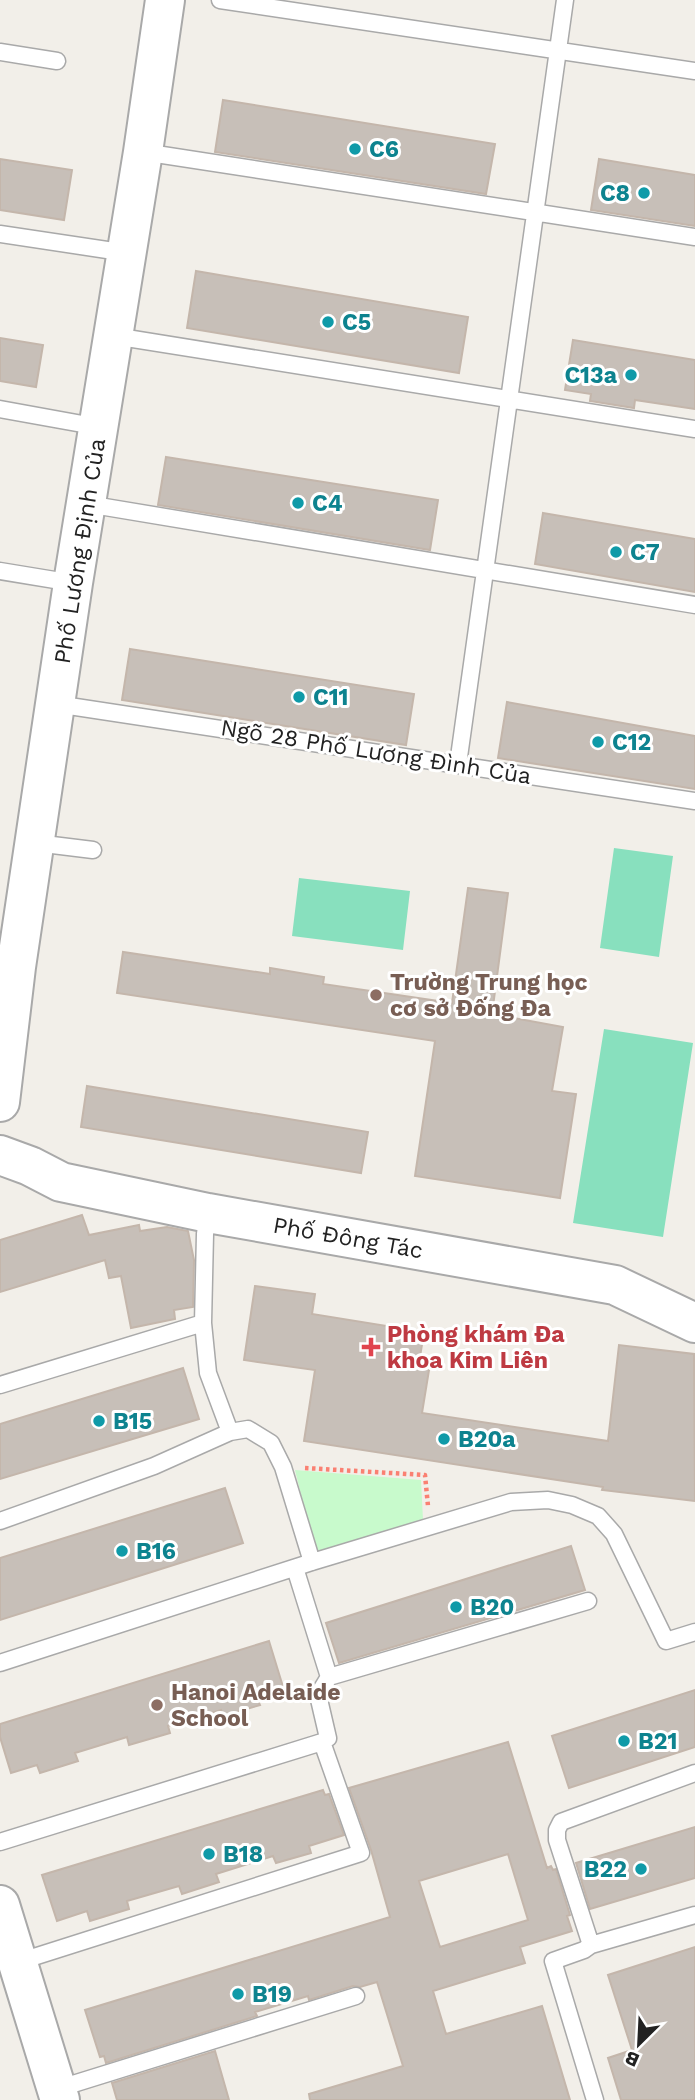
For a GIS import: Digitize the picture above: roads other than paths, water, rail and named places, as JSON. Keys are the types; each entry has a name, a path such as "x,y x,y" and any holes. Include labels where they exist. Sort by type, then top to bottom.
{"street":[{"name":"Phố Lương Định Của","path":"0,1102 8,966 36,842 73,583 165,0"},
{"name":"Phố Đông Tác","path":"0,1155 61,1182 208,1213 615,1285 695,1323"},
{"path":"0,1905 13,1969 58,2095"}],"lane":[{"path":"220,0 695,71"},
{"path":"458,764 565,0"},
{"path":"0,51 57,61"},
{"path":"143,152 695,237"},
{"path":"0,234 127,253"},
{"path":"114,336 695,429"},
{"path":"0,409 99,427"},
{"path":"87,504 695,606"},
{"path":"0,571 73,583"},
{"name":"Ngõ 28 Phố Lương Đình Của","path":"56,704 695,800"},
{"path":"36,842 93,850"},
{"path":"208,1213 203,1323 208,1373 230,1432"},
{"path":"0,1385 203,1323"},
{"path":"0,1521 154,1466 230,1432 248,1429 271,1443 283,1467 312,1562"},
{"path":"0,1663 312,1562 511,1502 548,1500 572,1505 598,1516 614,1534 666,1641 695,1632"},
{"path":"295,1568 329,1677"},
{"path":"0,1842 322,1742 328,1738 318,1695 329,1677 588,1601"},
{"path":"13,1969 361,1853 322,1742"},
{"path":"592,1945 556,1830 561,1822 695,1773"},
{"path":"595,2100 552,1961 592,1945 695,1915"},
{"path":"58,2095 356,1996"}],"place":[{"name":"C6","path":"355,149"},
{"name":"C8","path":"644,193"},
{"name":"C5","path":"328,322"},
{"name":"C13a","path":"631,375"},
{"name":"C4","path":"298,503"},
{"name":"C7","path":"616,552"},
{"name":"C11","path":"299,697"},
{"name":"C12","path":"598,742"},
{"name":"Trường Trung học cơ sở Đống Đa","path":"376,995"},
{"name":"Phòng khám Đa khoa Kim Liên","path":"371,1347"},
{"name":"B15","path":"99,1421"},
{"name":"B20a","path":"444,1439"},
{"name":"B16","path":"122,1551"},
{"name":"B20","path":"456,1607"},
{"name":"Hanoi Adelaide School","path":"157,1705"},
{"name":"B21","path":"624,1741"},
{"name":"B18","path":"209,1854"},
{"name":"B22","path":"641,1869"},
{"name":"B19","path":"238,1994"}]}
